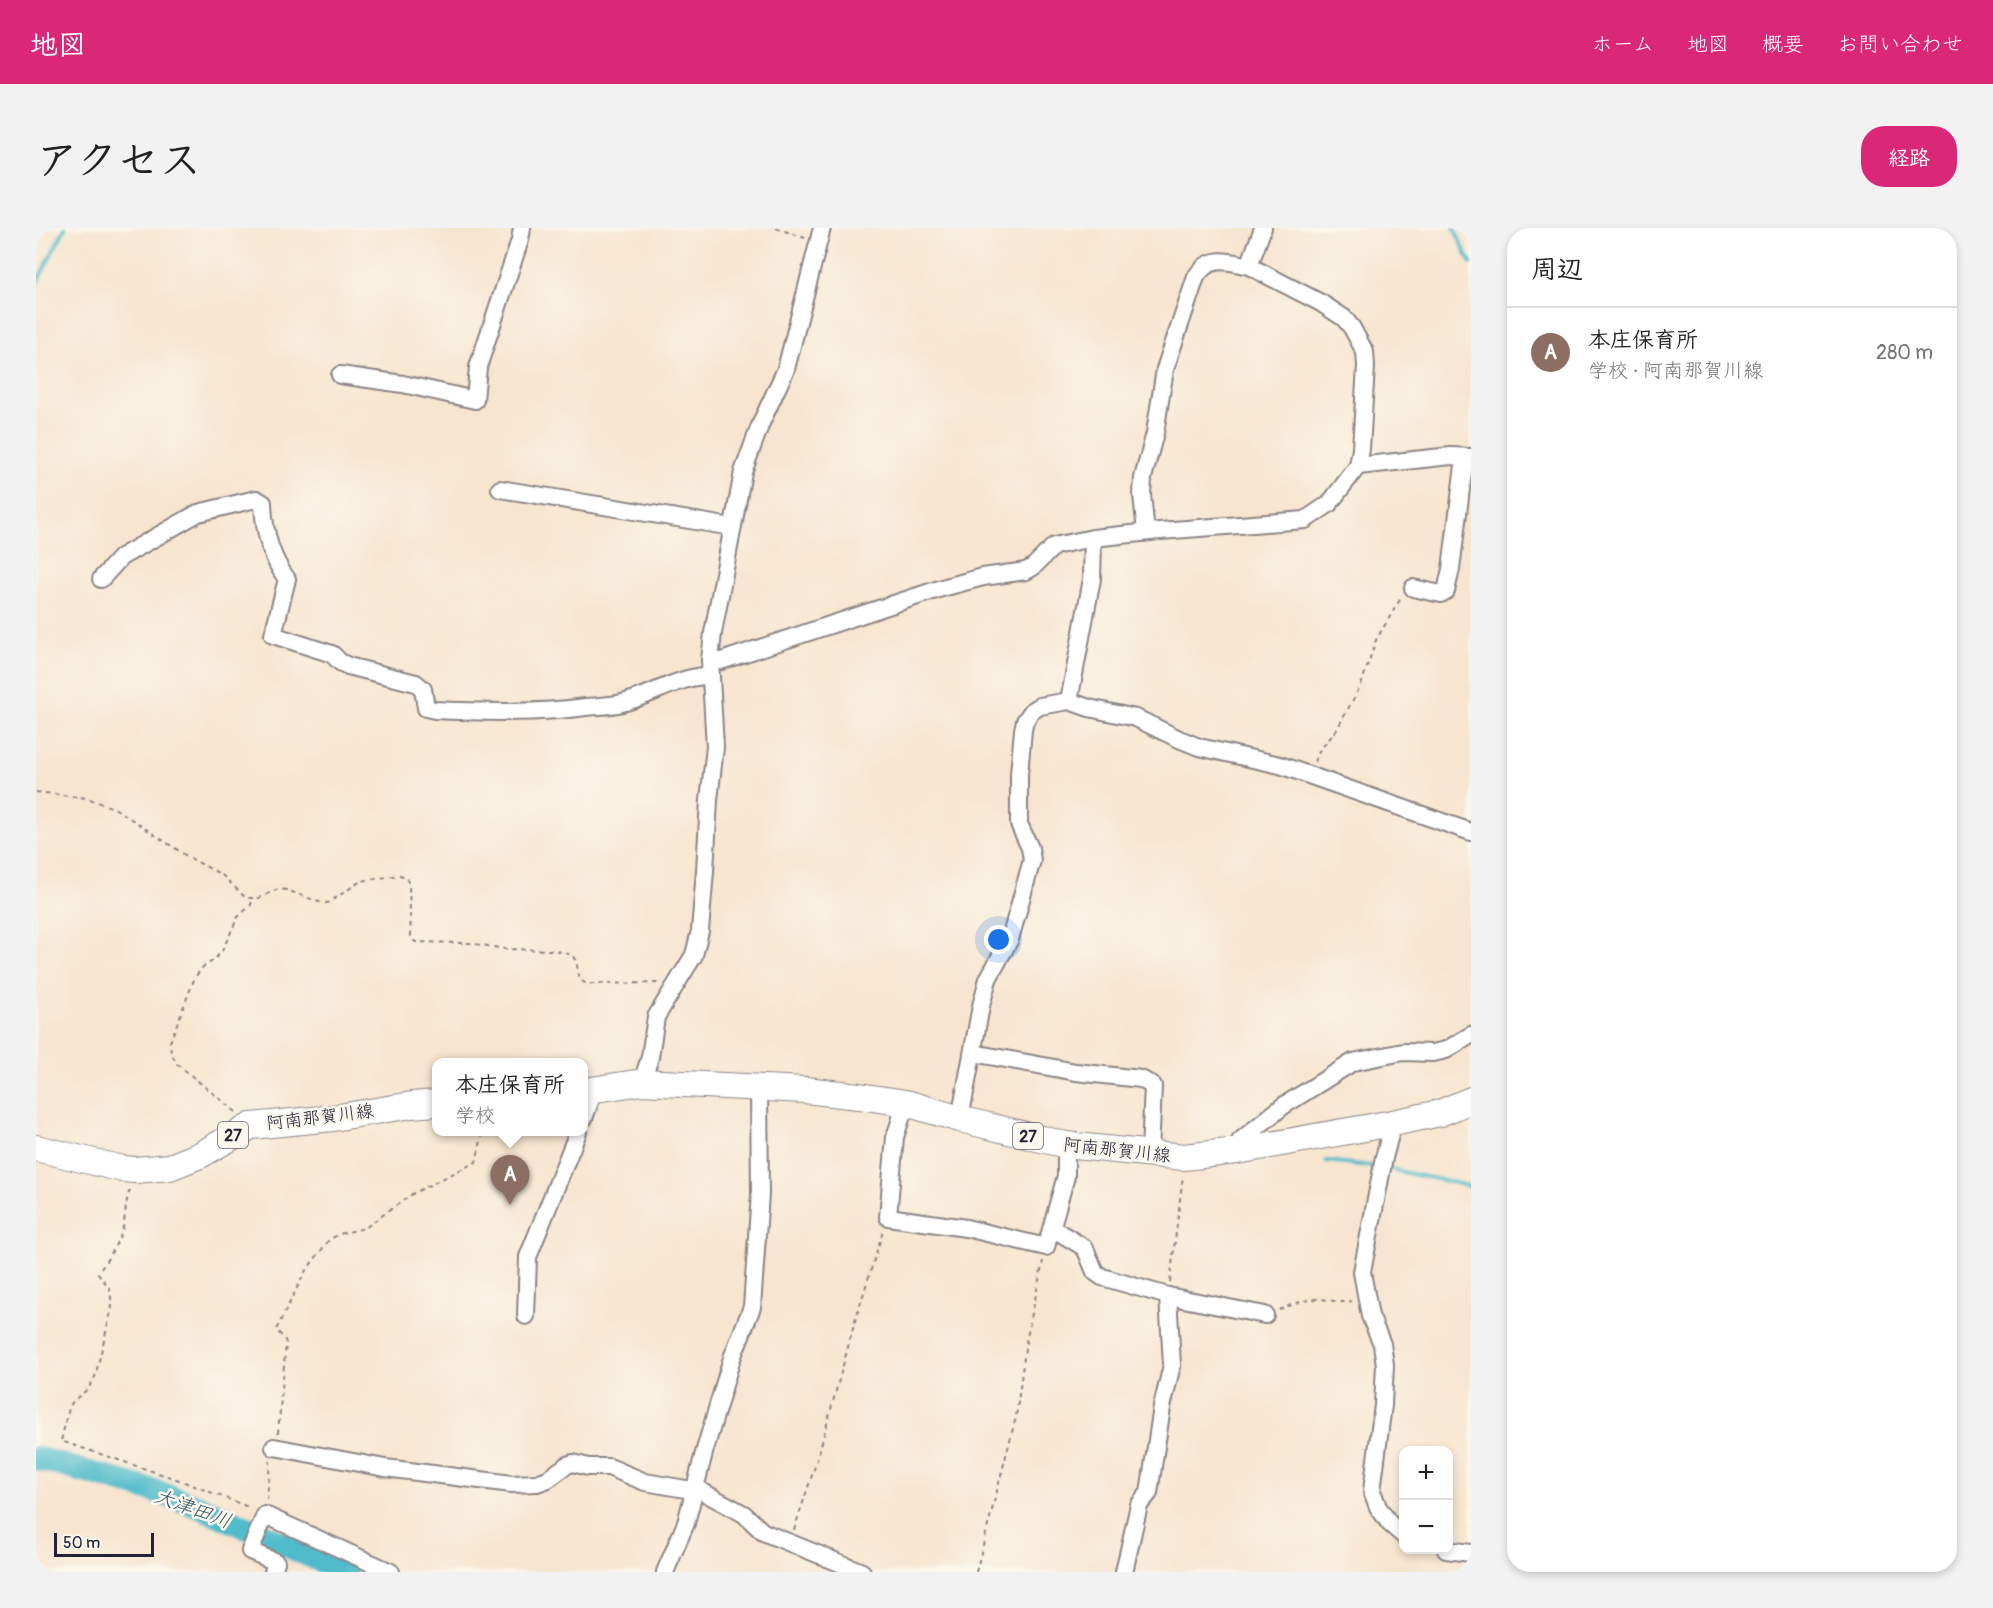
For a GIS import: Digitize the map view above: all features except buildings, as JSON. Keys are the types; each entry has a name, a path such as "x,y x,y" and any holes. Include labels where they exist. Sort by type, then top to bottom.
{"main road":[{"name":"阿南那賀川線","path":"588,1090 642,1082 806,1090 906,1102 960,1119 1066,1145 1184,1157 1237,1151 1393,1123 1440,1113 1471,1100"},
{"name":"阿南那賀川線","path":"36,1148 123,1169 170,1167 200,1155 251,1126 333,1118 432,1103"}],"street":[{"path":"340,375 403,384 475,400 478,367 522,228"},
{"path":"1249,266 1263,228"},
{"path":"642,1082 650,1057 656,1017 694,955 700,931 715,747 710,668 743,472 761,423 786,369 820,235"},
{"path":"101,579 121,557 198,513 256,500 263,503 264,517 276,565 287,579 273,635 332,654 348,666 416,683 423,689 426,708 435,710 512,713 555,711 623,703 697,676 721,661 942,588 983,577 1026,571 1054,546 1093,538 1146,532 1305,520 1329,504 1358,466 1361,449 1365,352 1344,318 1321,303 1249,266 1227,261 1214,262 1202,267 1196,277 1166,369 1155,433 1143,478 1142,495 1146,532"},
{"path":"1358,466 1451,456 1468,457 1446,591 1441,594 1413,588"},
{"path":"500,489 732,527"},
{"path":"1069,701 1092,579 1093,538"},
{"path":"960,1119 988,979 1010,939 1032,860 1030,848 1019,824 1019,774 1025,721 1032,711 1040,706 1069,701 1089,708 1136,718 1199,747 1280,765 1471,832"},
{"path":"1237,1151 1240,1141 1283,1106 1353,1062 1403,1052 1433,1053 1446,1050 1471,1035"},
{"path":"973,1053 1076,1072 1141,1079 1153,1086 1150,1154"},
{"path":"665,1572 686,1523 732,1358 752,1307 760,1194 759,1089"},
{"path":"906,1102 896,1137 888,1217 966,1228 1046,1247 1066,1176 1066,1145"},
{"path":"1393,1123 1362,1272 1370,1316 1382,1344 1385,1365 1383,1405 1372,1491 1378,1507 1390,1524 1399,1532"},
{"path":"526,1316 528,1257 576,1136"},
{"path":"1052,1228 1085,1248 1095,1272 1102,1277 1168,1296 1265,1315"},
{"path":"1124,1572 1139,1505 1149,1493 1162,1407 1172,1365 1168,1296"},
{"path":"274,1447 385,1468 512,1484 537,1483 548,1479 573,1463 588,1467 609,1467 645,1482 704,1492 753,1520 763,1532 862,1572"},
{"path":"273,1572 276,1562 250,1551 264,1517 391,1572"},
{"path":"1453,1551 1471,1553"}],"path":[{"path":"776,228 820,235"},
{"path":"1311,776 1319,751 1336,731 1361,685 1376,640 1401,597 1413,588"},
{"path":"36,792 87,798 116,809 188,857 222,875 246,897 252,899 278,889 328,903 362,881 400,875 406,877 409,885 411,936 414,942 469,943 505,949 553,950 572,955 576,961 580,980 587,984 668,983 675,985"},
{"path":"251,1126 177,1064 171,1053 170,1042 195,977 203,966 214,960 222,951 238,917 251,905 252,899"},
{"path":"135,1170 132,1187 126,1200 123,1226 106,1263 98,1273 110,1289 112,1308 95,1377 88,1389 73,1401 69,1408 61,1441 234,1500 264,1517 270,1460 278,1436 286,1343 276,1330 305,1272 329,1240 339,1234 365,1228 412,1194 476,1162 482,1136"},
{"path":"1168,1296 1178,1228 1184,1157"},
{"path":"790,1543 817,1460 862,1298 888,1217"},
{"path":"976,1572 1016,1417 1026,1342 1046,1247"},
{"path":"1265,1315 1299,1302 1318,1299 1347,1303 1367,1298"}],"waterway":[{"path":"36,284 65,228"},
{"path":"1454,228 1471,264"},
{"path":"1326,1161 1379,1167"},
{"path":"1387,1168 1471,1187"},
{"name":"大津田川","path":"36,1458 158,1492 205,1509 346,1572"}],"place":[{"name":"本庄保育所","path":"510,1205"}]}
